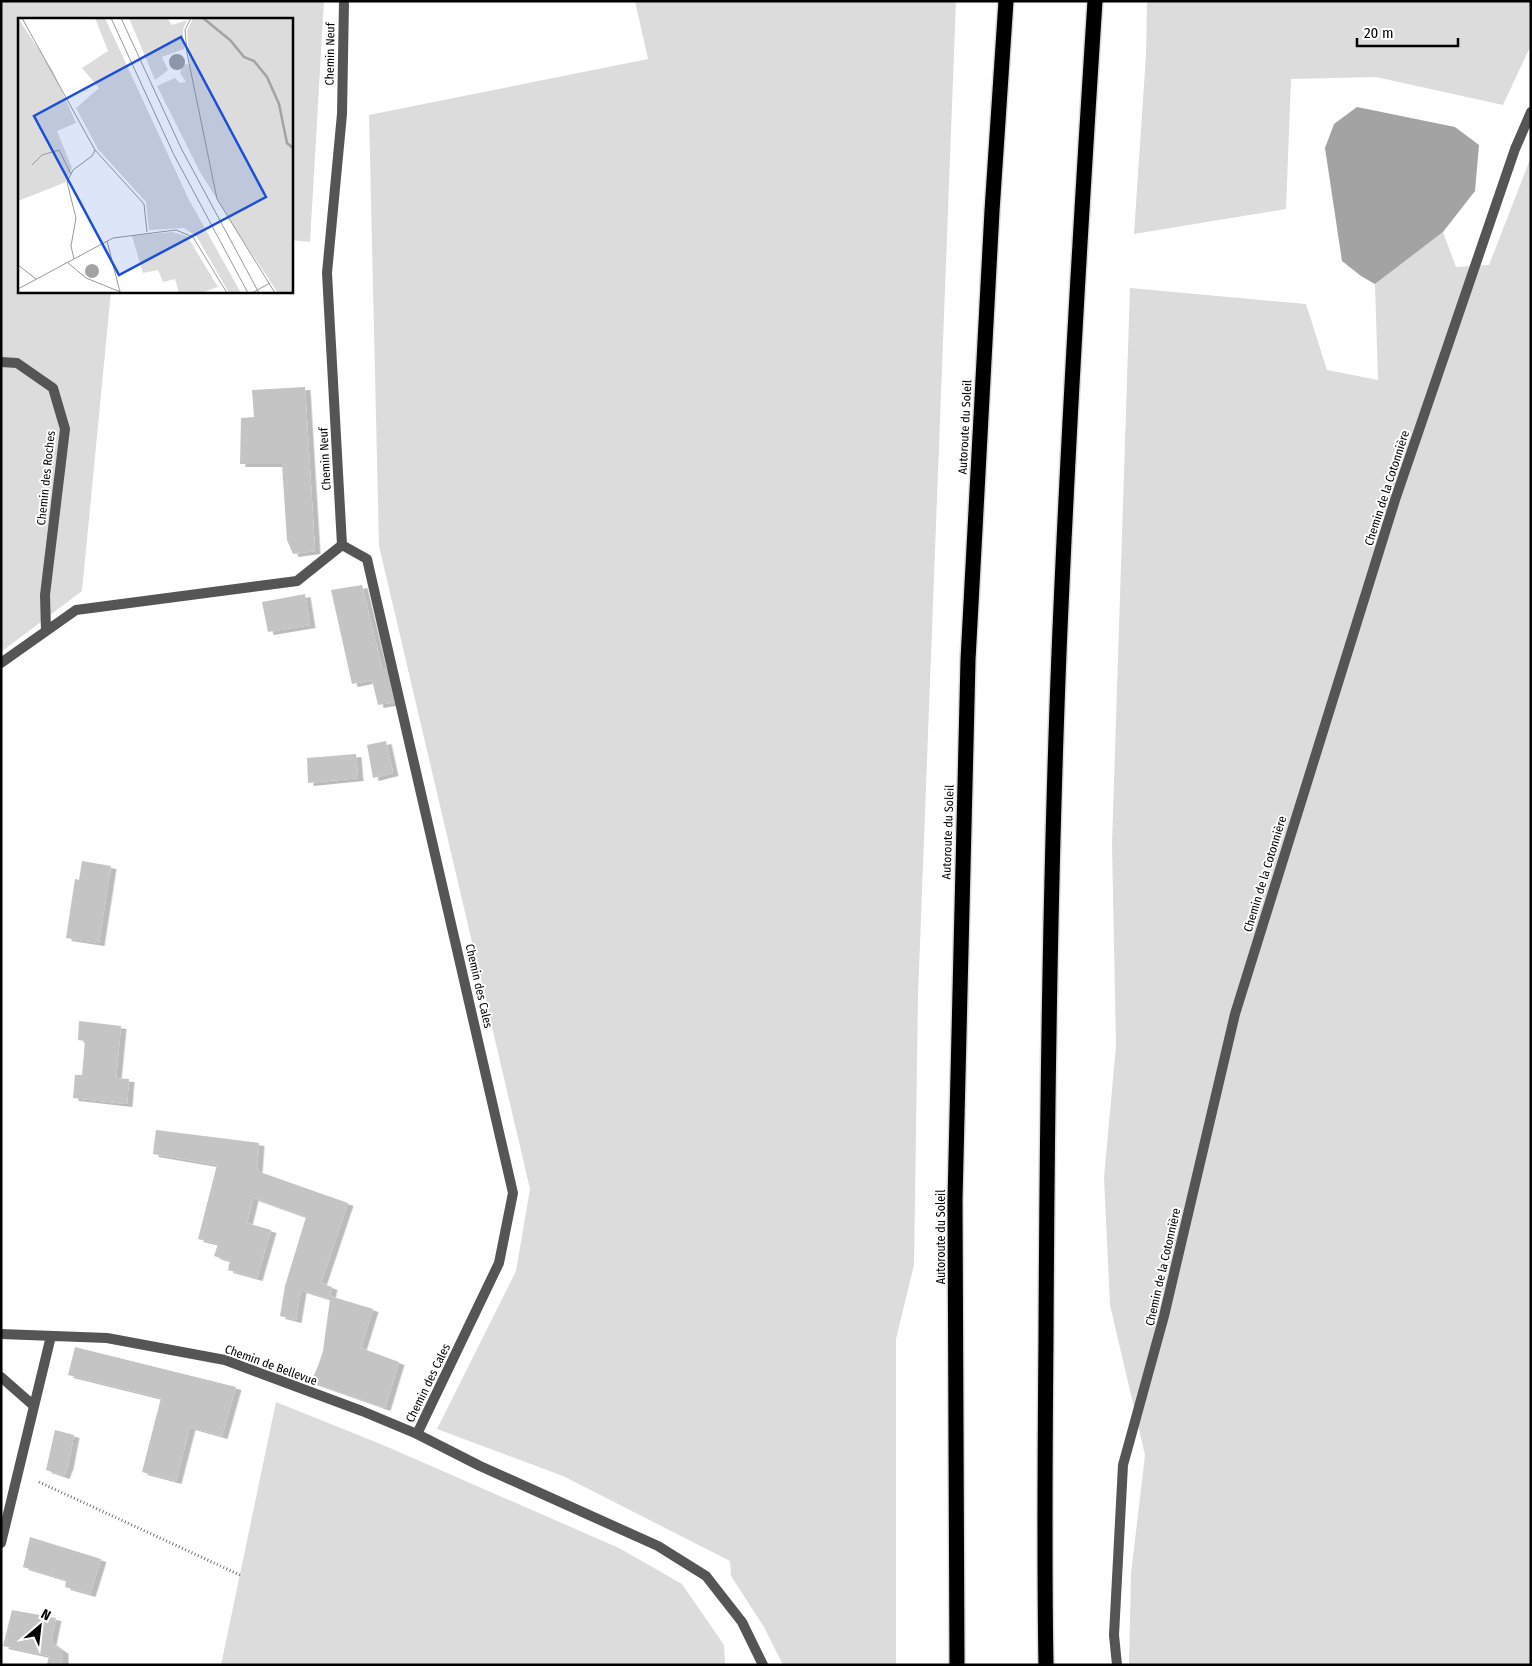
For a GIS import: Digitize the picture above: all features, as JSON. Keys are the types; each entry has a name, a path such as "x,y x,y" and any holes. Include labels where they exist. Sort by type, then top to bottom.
{"highway":[{"name":"Autoroute du Soleil","path":"957,1665 955,1200 967,689 992,210 1006,1"},
{"path":"1046,1665 1044,1566 1046,1151 1052,880 1059,652 1095,1"}],"street":[{"name":"Chemin Neuf","path":"342,544 327,273 342,114 344,1"},
{"name":"Chemin de la Cotonnière","path":"1117,1665 1114,1635 1124,1465 1164,1316 1235,1014 1395,500 1512,159 1531,112"},
{"name":"Chemin des Roches","path":"1,362 17,363 53,388 64,429 45,595 46,631"},
{"path":"1,663 76,610 297,581 342,544"},
{"name":"Chemin des Cales","path":"342,544 367,559 513,1193 499,1263 417,1434"},
{"name":"Chemin de Bellevue","path":"1,1334 107,1338 225,1360 362,1411 417,1434 480,1466 658,1546 706,1576 742,1622 763,1665"},
{"path":"1,1543 51,1336"},
{"path":"1,1377 34,1406"}],"path":[{"path":"18,1472 240,1575"}],"shaded area":[{"path":"1,1 324,1 310,242 292,240 292,18 18,18 18,292 111,292 82,591 1,652"},
{"path":"635,1 956,1 918,996 914,1265 896,1339 896,1665 783,1665 764,1627 731,1576 730,1561 563,1476 437,1429 516,1271 530,1189 379,546 369,115 648,59"},
{"path":"1147,1 1531,1 1531,45 1503,105 1376,77 1291,79 1286,209 1134,234 1146,55"},
{"path":"1357,107 1455,127 1479,145 1475,191 1443,232 1375,284 1342,261 1325,148 1334,124"},
{"path":"1531,157 1531,1665 1129,1665 1131,1574 1145,1455 1110,1305 1104,1178 1116,1046 1112,844 1130,288 1306,304 1327,370 1378,380 1375,284 1443,232 1456,267 1489,265"},
{"path":"276,1402 383,1445 619,1548 682,1584 724,1645 725,1665 221,1665"}],"building":[{"path":"305,387 315,551 293,554 287,540 282,464 240,464 241,418 254,417 252,390"},
{"path":"362,585 382,668 388,668 396,702 378,705 372,680 352,684 331,590"},
{"path":"305,594 310,625 268,632 262,602"},
{"path":"386,741 393,773 373,778 367,745"},
{"path":"356,754 358,778 308,783 307,758"},
{"path":"82,861 111,866 99,943 66,938 75,879 79,880"},
{"path":"79,1021 121,1026 116,1078 129,1079 127,1104 73,1098 75,1075 82,1075 85,1041 78,1040"},
{"path":"156,1130 259,1143 257,1171 348,1203 321,1283 332,1287 330,1296 373,1309 361,1348 399,1362 385,1408 311,1382 323,1351 330,1299 301,1290 296,1320 280,1316 285,1286 306,1217 253,1198 247,1223 271,1230 257,1278 228,1270 230,1261 214,1256 218,1244 198,1239 217,1165 153,1154"},
{"path":"75,1347 236,1387 222,1436 190,1427 176,1481 142,1472 161,1398 68,1375"},
{"path":"55,1430 74,1435 68,1466 64,1476 46,1470"},
{"path":"30,1537 101,1559 90,1594 65,1587 66,1580 23,1567"},
{"path":"12,1610 56,1618 51,1642 63,1651 63,1665 47,1664 49,1656 3,1646"}]}
